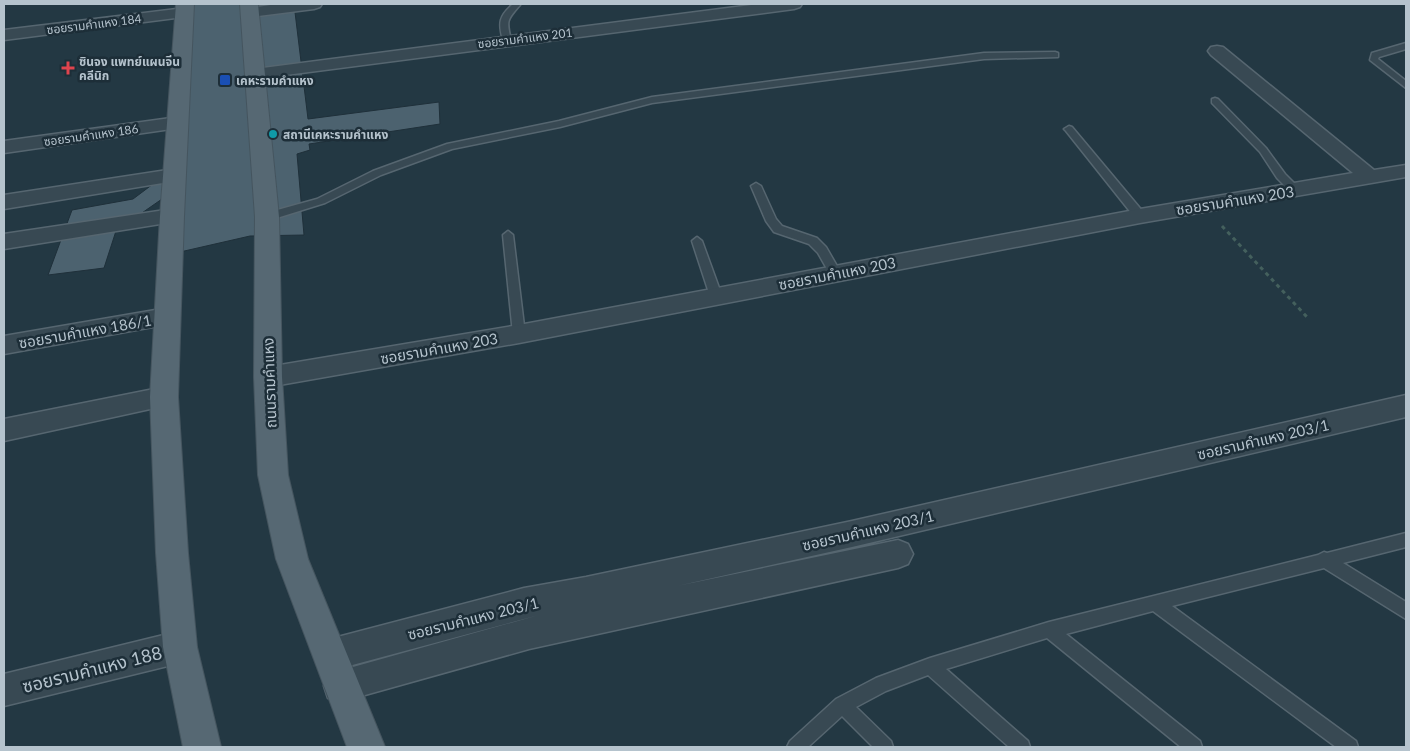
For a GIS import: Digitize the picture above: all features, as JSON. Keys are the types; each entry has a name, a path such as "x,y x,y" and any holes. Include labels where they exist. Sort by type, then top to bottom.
{"main road":[{"name":"ถนนรามคำแหง","path":"249,8 266,217 268,377 274,475 290,549 340,686 366,747"},
{"path":"180,19 178,123 164,397 172,553 180,647 202,747"}],"street":[{"path":"249,8 314,4"},
{"name":"ซอยรามคำแหง 201","path":"255,74 794,4"},
{"name":"ซอยรามคำแหง 184","path":"5,38 180,19"},
{"path":"1217,52 1406,189"},
{"name":"ซอยรามคำแหง 186","path":"4,147 178,123"},
{"path":"4,202 174,175"},
{"name":"ซอยรามคำแหง 203","path":"268,377 519,334 1140,216 1389,175"},
{"path":"4,242 172,216"},
{"name":"ซอยรามคำแหง 186/1","path":"4,345 167,317"},
{"path":"4,430 164,397"},
{"name":"ซอยรามคำแหง 203/1","path":"330,655 524,603 586,592 842,536 1406,406"},
{"name":"ซอยรามคำแหง 203/1","path":"340,686 529,633 898,554"},
{"path":"524,603 529,633"},
{"name":"ซอยรามคำแหง 188","path":"4,690 180,647"}],"lane":[{"path":"507,40 502,21 504,16 516,5"},
{"path":"1406,46 1374,55 1374,60 1406,86"},
{"path":"266,217 321,201 377,173 450,146 560,124 652,100 984,56 1055,55"},
{"path":"1215,101 1263,150 1281,176 1294,190"},
{"path":"1069,129 1140,216"},
{"path":"756,186 771,221 778,229 813,241 822,250 835,273"},
{"path":"508,234 519,334"},
{"path":"697,241 716,296"},
{"path":"796,747 842,705 882,684 930,666 1049,630 1324,559 1406,540"},
{"path":"1324,559 1406,612"},
{"path":"1155,603 1350,747"},
{"path":"1049,630 1194,747"},
{"path":"930,666 1022,747"},
{"path":"842,705 885,747"}],"path":[{"path":"1203,205 1307,317"}],"building":[{"name":"สถานีเคหะรามคำแหง","path":"181,4 294,4 308,119 439,102 440,124 309,144 310,150 297,154 304,235 250,236 180,252 185,183 116,231 104,268 48,275 72,210 133,199 169,172"}],"place":[{"name":"ซินจง แพทย์แผนจีน คลีนิก","path":"68,68"},
{"name":"เคหะรามคำแหง","path":"225,80"},
{"name":"สถานีเคหะรามคำแหง","path":"273,134"}]}
